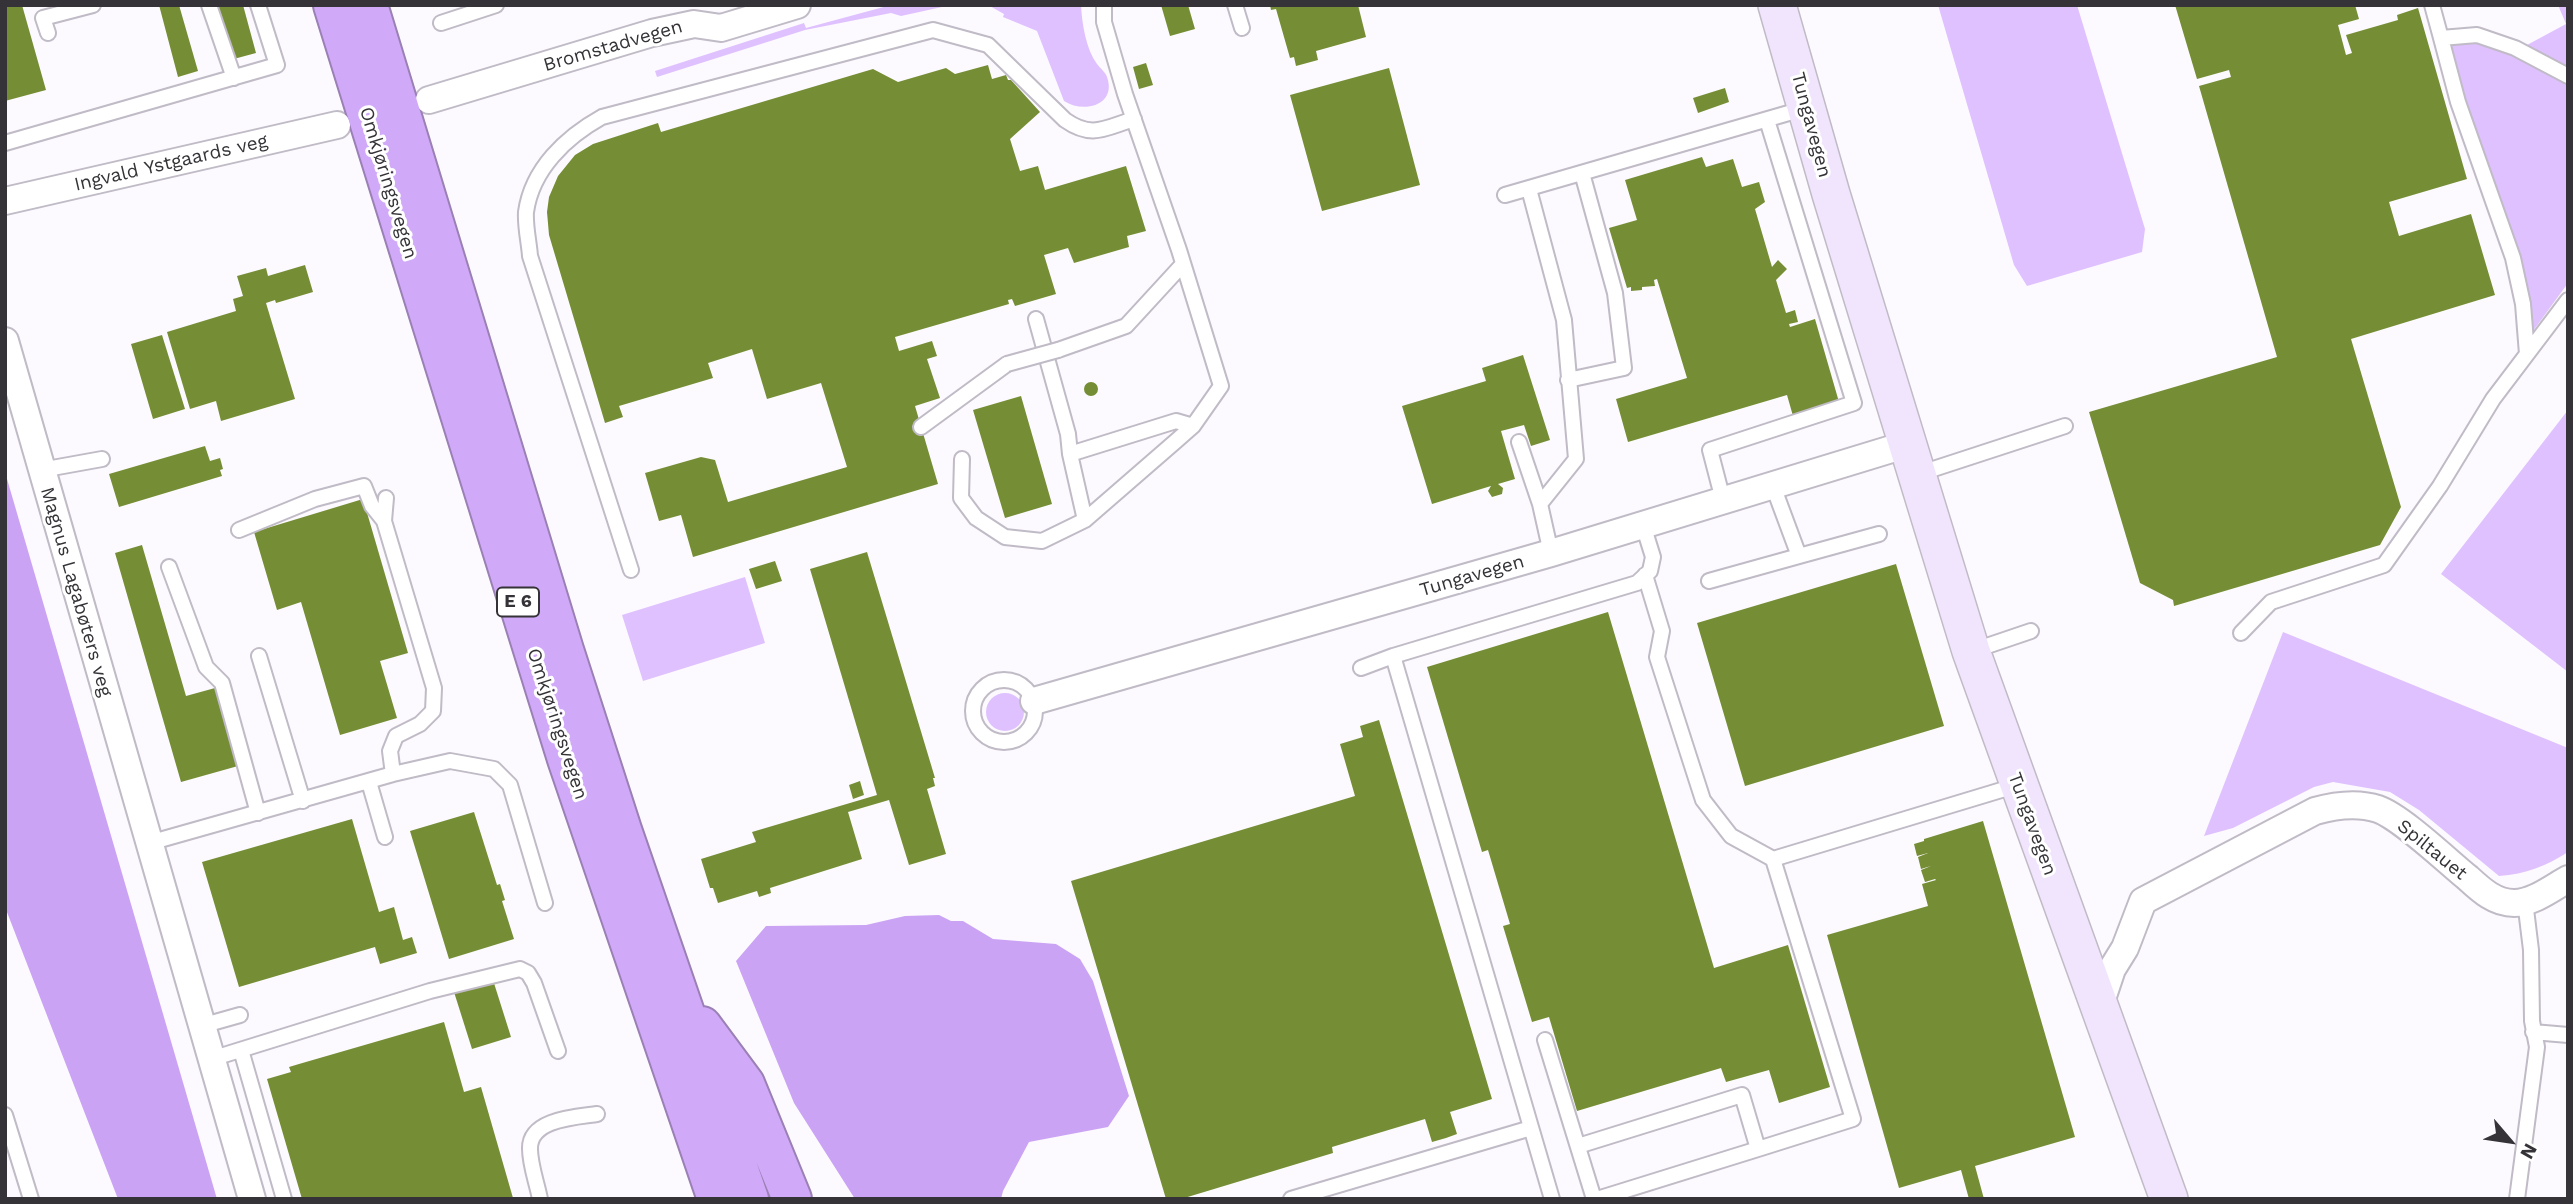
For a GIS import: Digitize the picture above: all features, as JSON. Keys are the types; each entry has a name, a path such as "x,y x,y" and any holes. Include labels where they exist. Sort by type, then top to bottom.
{"highway":[{"name":"Omkjøringsvegen","path":"333,5 563,746 717,1199"},
{"name":"Omkjøringsvegen","path":"368,5 564,650 622,830 749,1199"},
{"name":"E 6","path":"678,994 746,1084 792,1199"}],"street":[{"name":"Bromstadvegen","path":"429,100 652,33 694,24 721,28 797,5"},
{"name":"Tungavegen","path":"1777,5 1830,194 1971,652 2169,1199"},
{"name":"Ingvald Ystgaards veg","path":"5,201 337,125"},
{"name":"Magnus Lagabøters veg","path":"5,341 252,1199"},
{"name":"Tungavegen","path":"1034,701 1551,553 1773,486 1913,459"},
{"name":"Spiltauet","path":"2099,1008 2112,968 2125,948 2143,901 2315,811 2336,805 2358,805 2389,814 2493,898 2515,903 2525,901"},
{"path":"2525,901 2568,879"}],"lane":[{"path":"48,33 43,18 93,5"},
{"path":"209,5 234,78"},
{"path":"5,144 276,65 258,5"},
{"path":"441,23 496,5"},
{"path":"962,459 961,498 976,519 1004,537 1042,541 1085,520 1193,426 1221,386 1104,22 1104,5"},
{"path":"1235,5 1242,28"},
{"path":"2432,5 2458,102 2513,258 2522,304 2527,354"},
{"path":"631,570 530,256 526,213 537,177 560,148 582,128 602,117 933,30 988,45 1077,129 1088,132 1134,119"},
{"path":"2441,38 2477,35 2515,48 2568,76"},
{"path":"1505,195 1807,108"},
{"path":"1723,500 1710,450 1854,403 1767,120"},
{"path":"1568,380 1623,368 1615,293 1582,173"},
{"path":"1529,189 1564,320 1576,459 1540,504"},
{"path":"921,427 1007,364 1058,350 1126,326 1183,264"},
{"path":"2241,633 2271,602 2384,565 2440,486 2493,398 2568,300"},
{"path":"1036,319 1068,434 1085,520"},
{"path":"1070,454 1176,421 1193,426"},
{"path":"1913,459 2065,426"},
{"path":"1519,442 1540,504 1551,553"},
{"path":"41,471 102,458"},
{"path":"239,530 315,499 364,486 372,506 384,521"},
{"path":"1773,486 1799,556"},
{"path":"386,498 384,521 434,688 433,711 420,724 396,736 390,751 393,774"},
{"path":"1361,668 1392,656 1637,583 1650,571 1653,557 1643,525"},
{"path":"1709,581 1879,534"},
{"path":"169,568 206,667 222,683 258,813"},
{"path":"1545,1040 1595,1199 1853,1119 1773,859 1731,836 1703,800 1657,657 1662,631 1645,575"},
{"path":"1971,652 2031,631"},
{"path":"258,656 303,801"},
{"path":"1392,656 1552,1199"},
{"path":"994,681 1014,681 1030,692 1034,701 1036,711 1029,730 1013,741 994,741 978,729 974,720 974,701 978,692 994,681"},
{"path":"149,843 393,774 450,761 494,769 510,785 545,903"},
{"path":"369,782 385,837"},
{"path":"1773,859 2018,785"},
{"path":"2517,1199 2537,1047 2533,1032 2531,950 2525,901"},
{"path":"211,1059 430,990 520,969 528,973 534,983 558,1051"},
{"path":"201,1026 240,1015"},
{"path":"2533,1032 2568,1035"},
{"path":"241,1050 284,1199"},
{"path":"1578,1146 1742,1095 1758,1149"},
{"path":"540,1199 529,1147 536,1135 550,1122 597,1114"},
{"path":"5,1115 31,1199"},
{"path":"1291,1199 1531,1128"}],"shaded area":[{"path":"891,5 951,5 901,16 891,13 805,30 657,77 655,71 804,23 806,28"},
{"path":"988,5 1081,5 1087,44 1107,77 1109,87 1103,100 1089,107 1064,101 1037,31 1003,17 1004,14"},
{"path":"1938,5 2077,5 2145,229 2142,252 2027,286 2014,265"},
{"path":"2558,5 2568,5 2568,67 2527,45 2566,24"},
{"path":"2477,35 2568,80 2568,283 2533,331 2516,243 2460,92 2448,37"},
{"path":"2568,410 2568,672 2441,574"},
{"path":"5,472 217,1199 118,1199 5,907"},
{"path":"745,577 765,643 643,681 622,615"},
{"path":"2283,632 2568,748 2568,852 2535,868 2499,876 2419,810 2390,792 2333,782 2314,787 2233,828 2204,836"},
{"path":"1005,693 1019,698 1024,712 1019,726 1005,731 991,726 986,712 991,698"},
{"path":"939,915 951,921 963,921 993,939 1056,944 1080,959 1093,981 1129,1096 1108,1127 1029,1142 1001,1199 855,1199 794,1103 736,961 766,926 866,925 905,916"}],"building":[{"path":"5,5 22,5 46,90 5,101"},
{"path":"159,5 179,5 198,71 178,77"},
{"path":"215,5 243,5 256,53 230,60"},
{"path":"1161,5 1188,5 1195,29 1170,36"},
{"path":"1270,5 1358,5 1366,37 1316,51 1318,60 1296,66 1294,57 1290,58 1276,9 1271,10"},
{"path":"2175,5 2355,5 2359,19 2338,25 2346,55 2352,53 2346,35 2398,20 2397,15 2418,8 2467,179 2389,202 2399,236 2471,214 2495,295 2351,339 2401,507 2380,545 2174,606 2173,600 2140,583 2089,412 2277,357 2199,86 2231,77 2229,70 2197,79"},
{"path":"1146,63 1153,85 1139,89 1133,67"},
{"path":"988,65 992,79 1006,75 1040,112 1010,139 1020,171 1038,166 1045,190 1126,166 1146,231 1127,236 1129,247 1074,263 1068,248 1044,255 1056,294 1015,306 1012,299 1008,300 1009,304 895,337 899,351 932,341 937,356 927,359 940,398 915,406 938,484 693,557 681,515 659,521 645,473 701,457 715,460 728,502 847,467 821,383 767,399 752,349 708,363 713,378 619,406 623,417 605,423 549,235 549,197 558,176 575,155 593,144 658,123 661,132 873,69 898,82 946,68 955,74"},
{"path":"1389,68 1420,185 1322,211 1290,95"},
{"path":"1725,88 1729,102 1698,113 1693,98"},
{"path":"1702,157 1706,167 1733,159 1742,187 1759,182 1765,202 1755,209 1772,267 1778,260 1787,269 1776,280 1786,313 1795,310 1798,322 1789,324 1790,327 1815,319 1839,402 1793,416 1787,395 1628,442 1616,399 1687,378 1657,279 1654,280 1655,286 1642,287 1642,290 1631,291 1631,287 1627,288 1609,228 1637,220 1625,180"},
{"path":"305,265 313,292 276,303 275,300 266,303 295,399 221,421 216,401 190,409 167,332 236,311 233,299 243,296 237,276 266,268 268,276"},
{"path":"162,335 185,409 153,419 131,344"},
{"path":"1523,355 1550,440 1531,446 1524,425 1501,431 1515,479 1498,484 1503,488 1502,494 1492,497 1488,491 1491,486 1432,504 1402,406 1486,381 1482,368"},
{"path":"1088,382 1094,382 1098,389 1094,396 1088,396 1084,392 1084,386"},
{"path":"1021,396 1052,504 1005,518 973,410"},
{"path":"205,446 210,461 220,458 222,476 119,507 109,474"},
{"path":"363,499 408,653 380,661 397,718 340,735 301,602 277,610 254,532"},
{"path":"142,545 186,696 215,688 238,766 181,782 115,553"},
{"path":"867,552 935,778 935,786 927,789 946,854 909,865 889,800 848,812 862,859 770,888 771,893 759,897 757,891 718,903 701,859 756,842 752,832 877,795 810,569"},
{"path":"775,561 782,581 756,589 749,569"},
{"path":"1896,564 1944,726 1745,786 1697,623"},
{"path":"1608,612 1714,968 1788,945 1830,1087 1779,1103 1769,1070 1726,1082 1721,1068 1577,1111 1549,1017 1532,1022 1503,926 1510,924 1488,850 1482,852 1427,667"},
{"path":"1379,720 1492,1099 1450,1112 1457,1134 1446,1138 1432,1142 1425,1119 1332,1147 1333,1153 1181,1199 1166,1199 1071,881 1355,796 1340,744 1363,737 1360,726"},
{"path":"860,781 864,795 853,799 849,785"},
{"path":"474,812 497,885 500,884 505,900 502,901 514,939 449,959 410,831"},
{"path":"352,819 379,912 394,907 403,940 412,937 417,953 380,964 375,947 239,987 202,862"},
{"path":"1983,821 2075,1137 1975,1166 1984,1199 1969,1199 1961,1170 1899,1188 1827,935 1928,906 1922,884 1936,880 1925,882 1921,870 1931,866 1921,869 1918,857 1928,853 1917,856 1914,844"},
{"path":"493,980 511,1037 472,1049 454,992"},
{"path":"444,1022 464,1092 481,1087 513,1198 302,1199 267,1079 291,1072 289,1067"}]}
